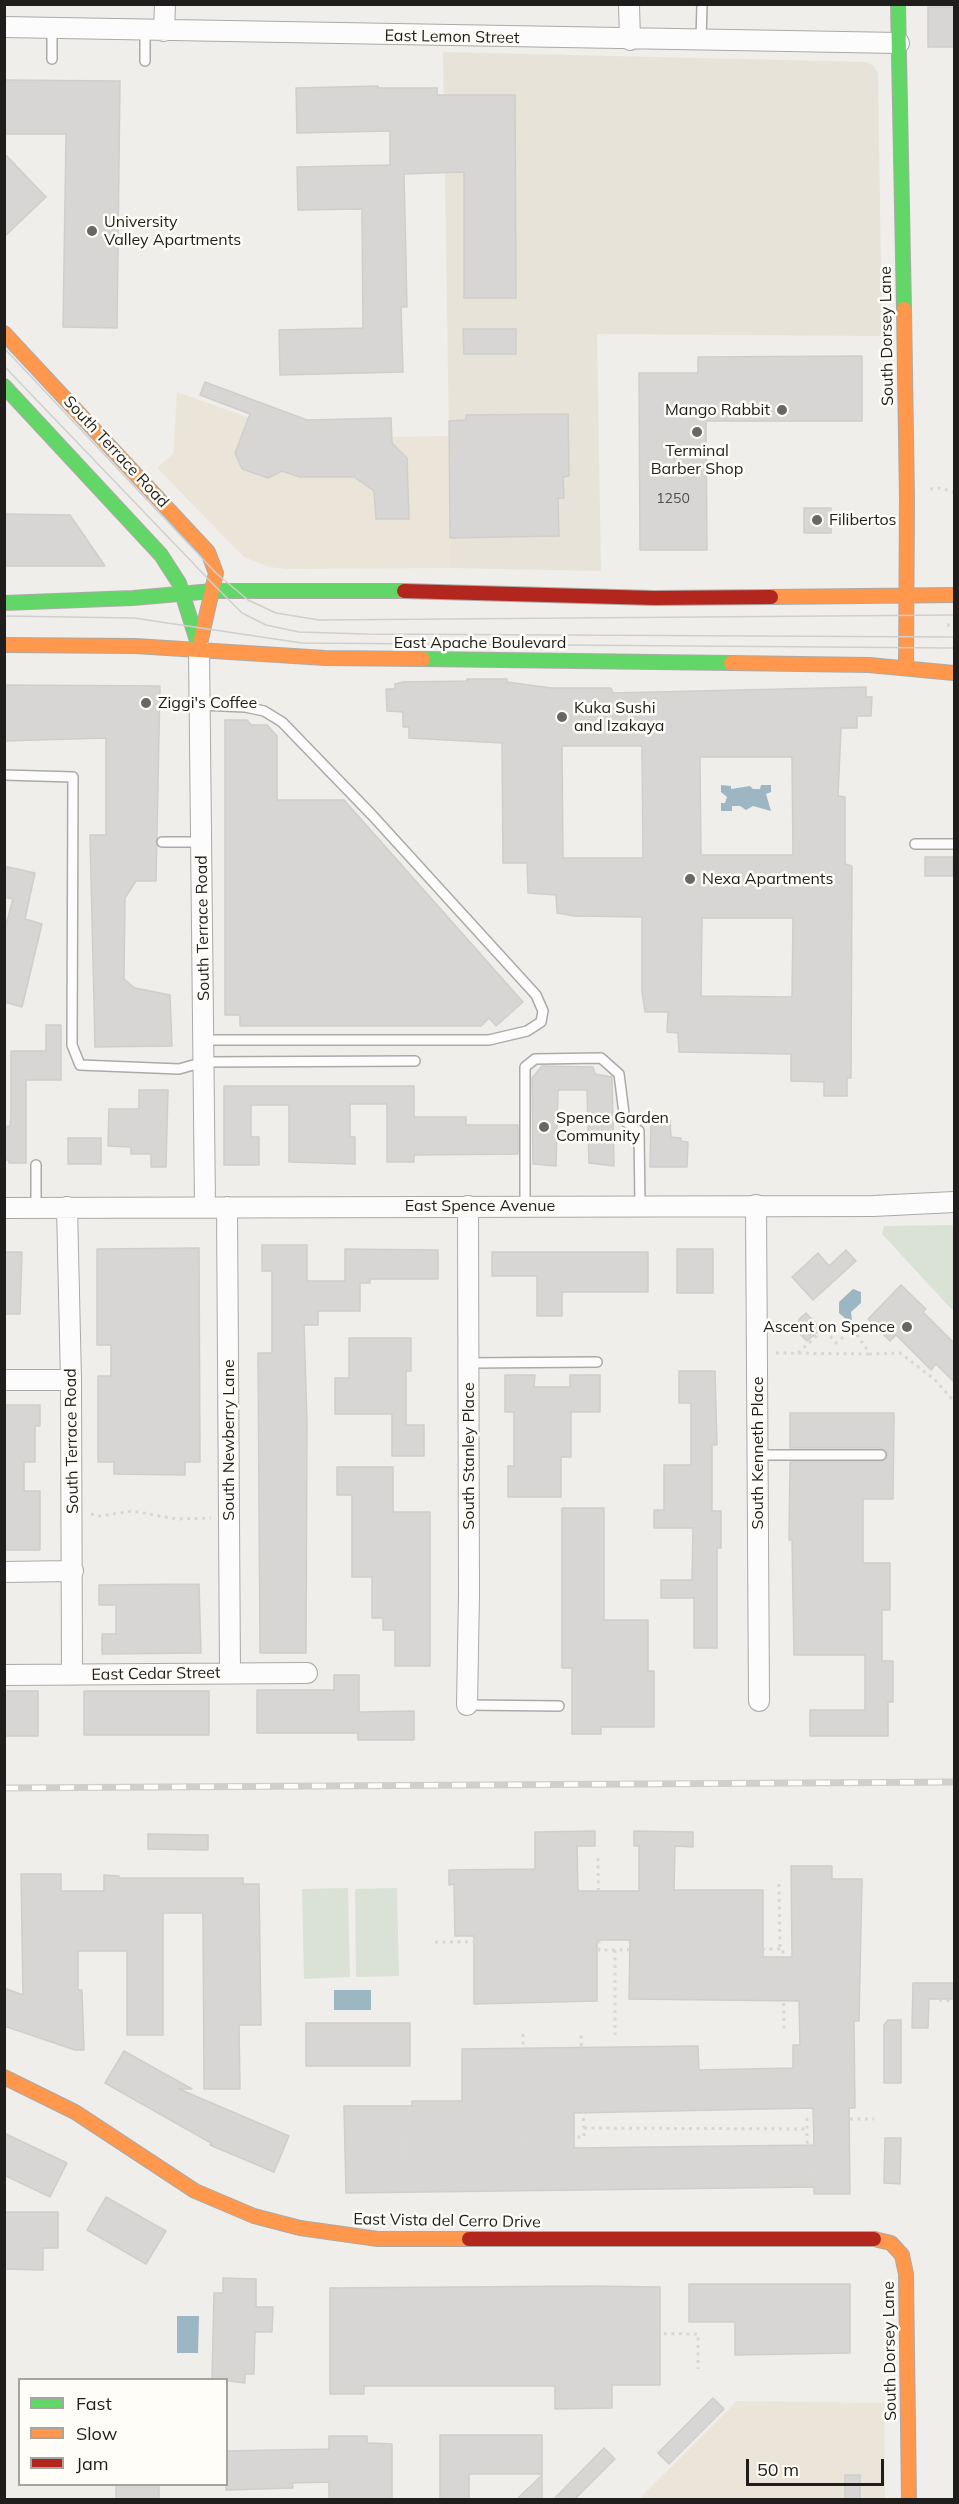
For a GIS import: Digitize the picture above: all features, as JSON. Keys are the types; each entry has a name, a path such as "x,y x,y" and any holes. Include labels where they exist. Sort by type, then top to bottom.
{"street":[{"path":"155,31 165,4"},
{"path":"629,4 630,40"},
{"name":"South Dorsey Lane","path":"898,4 907,595 906,668"},
{"name":"East Lemon Street","path":"4,27 630,40 899,43"},
{"name":"South Terrace Road","path":"4,333 208,552 216,573 200,648 205,1207"},
{"name":"South Terrace Road","path":"4,386 161,555 174,573 183,593 200,648"},
{"path":"4,603 213,591 413,591 654,598 954,594"},
{"name":"East Apache Boulevard","path":"4,645 200,648 325,658 654,660 906,668 954,673"},
{"name":"East Spence Avenue","path":"4,1208 873,1206 954,1202"},
{"name":"South Kenneth Place","path":"756,1205 759,1701"},
{"name":"South Stanley Place","path":"467,1705 468,1206"},
{"name":"South Newberry Lane","path":"227,1207 230,1673"},
{"name":"South Terrace Road","path":"67,1208 71,1380 72,1675"},
{"path":"4,1380 71,1380"},
{"path":"4,1572 73,1571"},
{"name":"East Cedar Street","path":"4,1675 307,1673"},
{"name":"East Vista del Cerro Drive","path":"4,2077 75,2112 195,2191 254,2216 310,2230 378,2240 875,2239 891,2242"},
{"name":"South Dorsey Lane","path":"891,2242 902,2255 906,2274 909,2499"}],"lane":[{"path":"701,41 702,4"},
{"path":"52,28 52,59"},
{"path":"146,62 155,31"},
{"path":"201,705 264,711 282,722 372,815 536,995 543,1011 541,1022 527,1031 489,1040 204,1040"},
{"path":"4,775 73,777 72,1045 80,1065 179,1069 204,1062 415,1061"},
{"path":"162,842 202,842"},
{"path":"915,844 954,844"},
{"path":"525,1206 525,1067 535,1059 601,1058 619,1074 625,1121 639,1131 640,1206"},
{"path":"36,1165 36,1208"},
{"path":"468,1363 597,1362"},
{"path":"758,1455 881,1455"},
{"path":"467,1705 559,1706"}],"path":[{"path":"930,489 940,488 954,492"},
{"path":"947,625 954,625"},
{"path":"798,1353 824,1329 836,1343 853,1329 870,1354"},
{"path":"768,1352 900,1353 933,1378 954,1401"},
{"path":"87,1513 100,1516 133,1511 176,1520 213,1518"},
{"path":"598,1858 599,1950 783,1949 784,2033"},
{"path":"779,1884 780,1949"},
{"path":"435,1942 599,1941"},
{"path":"615,1950 615,2035"},
{"path":"784,1967 846,1967"},
{"path":"939,2000 954,2001"},
{"path":"523,2034 524,2138"},
{"path":"404,2146 507,2146 524,2138 584,2137 581,2035"},
{"path":"814,2174 807,2174 807,2119 874,2119"},
{"path":"395,2160 404,2160 404,2121"},
{"path":"584,2128 807,2129"},
{"path":"807,2145 813,2145"},
{"path":"372,2335 462,2339 579,2337 599,2333 698,2334 698,2369"}],"shaded area":[{"path":"443,52 866,62 874,66 878,73 882,336 597,334 601,571 451,568"},
{"path":"177,392 305,438 449,436 451,568 287,569 269,567 244,557 157,468 173,454"},
{"path":"954,1225 954,1312 882,1234 884,1226"},
{"path":"348,1888 350,1977 304,1979 302,1889"},
{"path":"397,1888 399,1976 356,1977 355,1889"},
{"path":"737,2401 884,2403 885,2499 638,2500"}],"water":[{"path":"721,785 731,786 731,789 750,786 753,789 760,789 761,785 771,785 771,792 766,794 771,811 753,806 746,810 740,806 732,806 732,811 721,811 721,803 725,803 727,797 721,792"},
{"path":"853,1289 861,1292 861,1303 851,1312 852,1320 847,1320 839,1313 839,1302"},
{"path":"334,1990 371,1990 371,2010 334,2010"},
{"path":"177,2316 199,2316 198,2353 177,2353"}],"building":[{"path":"928,7 954,7 954,47 928,47"},
{"name":"University Valley Apartments","path":"4,80 120,81 117,328 63,327 66,134 4,134"},
{"path":"378,86 378,88 437,88 437,95 515,95 516,298 464,298 464,172 404,174 407,307 401,307 403,372 280,375 279,330 363,328 362,209 298,210 297,167 390,165 390,131 297,133 296,88"},
{"path":"4,153 46,197 4,237"},
{"path":"463,329 516,329 516,354 464,354"},
{"path":"862,356 862,421 706,421 707,550 640,550 639,373 698,373 698,357"},
{"path":"205,382 307,420 391,418 392,443 407,458 409,519 376,519 374,491 354,477 300,477 282,471 268,478 242,469 235,453 250,414 200,395"},
{"path":"568,414 569,476 563,477 564,498 558,498 559,536 450,538 449,421 466,420 466,415"},
{"name":"Filibertos","path":"804,508 831,508 831,533 804,533"},
{"path":"4,514 70,515 105,566 4,566"},
{"name":"Nexa Apartments","path":"467,679 507,679 507,682 551,688 611,688 613,693 866,687 866,697 872,697 871,716 857,716 857,728 841,728 838,796 845,797 845,864 852,866 851,1078 847,1078 847,1096 824,1096 824,1082 791,1081 791,1054 679,1052 678,1033 667,1032 668,1012 645,1012 642,992 642,917 575,916 557,913 556,895 528,893 527,863 503,863 502,743 409,738 409,727 403,727 403,712 387,711 386,689 395,689 395,684 467,681","holes":["562,746 642,746 643,858 563,858","700,757 792,757 793,855 701,855","702,918 793,918 792,997 701,996"]},
{"path":"4,685 160,686 156,881 136,881 125,898 124,979 135,988 170,995 172,1046 95,1047 90,835 106,835 106,738 4,741"},
{"path":"225,720 247,720 251,725 267,725 277,736 277,800 344,800 523,1002 496,1026 489,1018 481,1026 240,1026 240,1015 225,1015"},
{"path":"925,857 953,857 953,876 925,876"},
{"path":"4,866 35,873 25,919 42,924 22,1007 4,1002 4,932 13,899 4,897"},
{"path":"46,1025 61,1025 61,1080 26,1080 26,1163 9,1163 9,1160 4,1160 4,1127 10,1126 11,1117 11,1051 46,1051"},
{"name":"Spence Garden Community","path":"542,1066 593,1067 595,1074 612,1077 614,1166 589,1163 587,1090 558,1090 556,1166 533,1164 532,1078"},
{"path":"224,1086 414,1086 414,1117 466,1117 466,1125 518,1125 518,1154 414,1155 414,1162 387,1162 387,1104 350,1104 350,1137 355,1137 355,1164 289,1162 289,1105 251,1105 251,1137 259,1137 259,1165 224,1165"},
{"path":"139,1090 168,1090 166,1167 151,1167 151,1154 131,1154 131,1147 108,1146 109,1109 139,1109"},
{"path":"651,1119 670,1120 671,1137 681,1138 681,1141 688,1142 687,1167 650,1167"},
{"path":"68,1138 101,1138 101,1164 68,1164"},
{"path":"262,1245 307,1245 307,1281 345,1281 345,1249 438,1250 438,1279 370,1279 370,1283 360,1283 360,1311 318,1311 318,1325 304,1325 307,1421 306,1653 260,1653 258,1353 272,1353 272,1271 262,1271"},
{"path":"199,1248 200,1462 185,1462 185,1475 114,1474 114,1462 98,1462 98,1376 111,1376 111,1345 97,1345 97,1249"},
{"path":"677,1249 713,1249 713,1293 677,1293"},
{"path":"846,1250 856,1261 813,1300 792,1277 818,1253 829,1266"},
{"path":"4,1252 22,1252 20,1314 4,1314"},
{"path":"492,1252 648,1252 648,1292 562,1292 562,1316 537,1316 537,1276 492,1276"},
{"name":"Ascent on Spence","path":"901,1285 926,1309 923,1312 954,1343 954,1382 936,1364 931,1370 896,1335 890,1341 868,1319"},
{"path":"806,1313 821,1329 807,1341 797,1331 799,1319"},
{"path":"349,1338 411,1338 411,1371 406,1371 406,1425 424,1425 424,1456 392,1456 392,1414 335,1414 335,1378 349,1378"},
{"path":"679,1371 715,1371 717,1445 712,1445 712,1511 721,1511 721,1548 717,1548 717,1648 694,1648 694,1598 661,1598 661,1580 692,1580 693,1528 654,1528 654,1510 664,1510 664,1465 691,1465 691,1403 679,1403"},
{"path":"505,1375 535,1375 534,1387 570,1387 570,1375 600,1375 600,1412 571,1412 571,1457 561,1457 561,1497 508,1497 508,1466 514,1466 514,1412 505,1412"},
{"path":"4,1405 40,1405 40,1426 35,1426 35,1462 24,1462 24,1491 40,1491 40,1550 4,1550"},
{"path":"790,1413 894,1413 893,1499 863,1499 863,1563 890,1563 890,1610 882,1610 882,1661 893,1661 893,1702 888,1702 888,1736 810,1736 810,1710 865,1710 865,1655 794,1655 792,1540 789,1540 790,1462 881,1462 886,1459 887,1452 881,1448 790,1448"},
{"path":"337,1467 393,1467 393,1512 430,1512 430,1666 395,1666 395,1630 383,1630 383,1618 372,1618 372,1577 352,1577 352,1495 337,1495"},
{"path":"562,1508 604,1508 604,1620 648,1620 648,1671 654,1671 654,1727 601,1727 601,1734 572,1734 572,1668 562,1668"},
{"path":"199,1584 201,1653 102,1654 102,1634 116,1634 116,1605 99,1605 99,1585"},
{"path":"334,1675 359,1675 359,1712 414,1711 414,1740 358,1740 358,1733 257,1733 257,1690 334,1690"},
{"path":"4,1691 38,1691 38,1736 4,1736"},
{"path":"84,1691 209,1691 209,1735 84,1735"},
{"path":"595,1831 595,1846 577,1846 578,1891 639,1891 639,1846 634,1846 634,1831 693,1832 693,1847 675,1846 674,1890 763,1890 763,1957 792,1957 791,1866 832,1866 832,1879 862,1879 859,2021 854,2021 855,2108 849,2108 850,2194 814,2194 814,2187 346,2193 344,2106 412,2106 412,2101 462,2101 462,2049 698,2046 699,2070 793,2068 793,2045 800,2045 799,2001 629,1999 630,1940 597,1940 597,2001 474,2004 474,1936 455,1936 454,1884 449,1885 449,1870 535,1869 535,1832","holes":["813,2108 814,2145 574,2148 574,2113"]},
{"path":"148,1834 208,1835 208,1850 148,1849"},
{"path":"21,1874 61,1874 61,1891 104,1891 104,1875 119,1876 119,1878 243,1878 243,1884 259,1884 261,2025 239,2025 240,2089 204,2089 203,1913 163,1913 163,2035 127,2035 127,1951 78,1951 78,1990 82,1990 84,2050 75,2050 4,2026 4,1988 23,1995"},
{"path":"913,1983 954,1983 954,1999 929,1999 928,2028 912,2028"},
{"path":"888,2020 901,2020 901,2083 884,2083 884,2025"},
{"path":"306,2023 410,2023 410,2066 306,2066"},
{"path":"124,2051 192,2089 179,2089 289,2136 274,2172 210,2145 211,2143 105,2083"},
{"path":"4,2133 67,2163 50,2197 4,2175"},
{"path":"885,2138 901,2138 900,2184 884,2183"},
{"path":"106,2197 166,2231 146,2264 87,2230"},
{"path":"4,2212 58,2212 58,2248 43,2248 43,2270 4,2269"},
{"path":"223,2278 256,2279 256,2307 273,2307 272,2332 255,2332 254,2374 245,2374 245,2383 228,2381 228,2378 212,2378 214,2293 223,2293"},
{"path":"689,2284 850,2284 850,2353 735,2355 735,2322 689,2322"},
{"path":"660,2287 660,2385 612,2385 612,2408 555,2409 555,2386 364,2386 364,2394 330,2394 330,2288"},
{"path":"713,2398 724,2409 669,2464 658,2453"},
{"path":"440,2435 542,2435 542,2474 469,2474 469,2499 440,2499"},
{"path":"329,2436 367,2436 367,2443 392,2444 392,2499 329,2499 329,2482 292,2483 293,2488 226,2490 228,2451 329,2449"},
{"path":"604,2448 615,2459 575,2499 554,2499"},
{"path":"542,2475 542,2499 517,2499"},
{"path":"845,2475 860,2475 860,2499 845,2499"},
{"path":"116,2486 159,2486 159,2499 116,2499"}],"tram line":[{"path":"4,348 216,573 248,600 276,613 319,620 954,615"},
{"path":"4,366 242,613 266,625 299,632 367,634 954,637"},
{"path":"4,616 134,618 302,643 954,648"}],"railway":[{"path":"4,1788 954,1782"}],"traffic: fast":[{"path":"898,4 904,309"},
{"path":"4,386 161,555 179,583 199,647"},
{"path":"4,603 133,598 213,591 404,591"},
{"path":"423,659 731,663"}],"traffic: slow":[{"path":"904,309 907,499 906,668"},
{"path":"4,333 208,552 216,573 199,648"},
{"path":"771,597 954,595"},
{"path":"4,645 135,646 325,658 423,659"},
{"path":"731,663 869,665 954,673"},
{"path":"4,2077 75,2112 195,2191 254,2216 300,2228 378,2239 469,2239"},
{"path":"874,2239 891,2243 902,2255 906,2274 909,2500"}],"traffic: jam":[{"path":"404,591 654,598 771,597"},
{"path":"469,2239 874,2239"}],"place":[{"name":"University Valley Apartments","path":"92,231"},
{"name":"Mango Rabbit","path":"782,410"},
{"name":"Terminal Barber Shop","path":"697,432"},
{"name":"Filibertos","path":"817,520"},
{"name":"Ziggi's Coffee","path":"146,703"},
{"name":"Kuka Sushi and Izakaya","path":"562,717"},
{"name":"Nexa Apartments","path":"690,879"},
{"name":"Spence Garden Community","path":"544,1127"},
{"name":"Ascent on Spence","path":"907,1327"}]}
